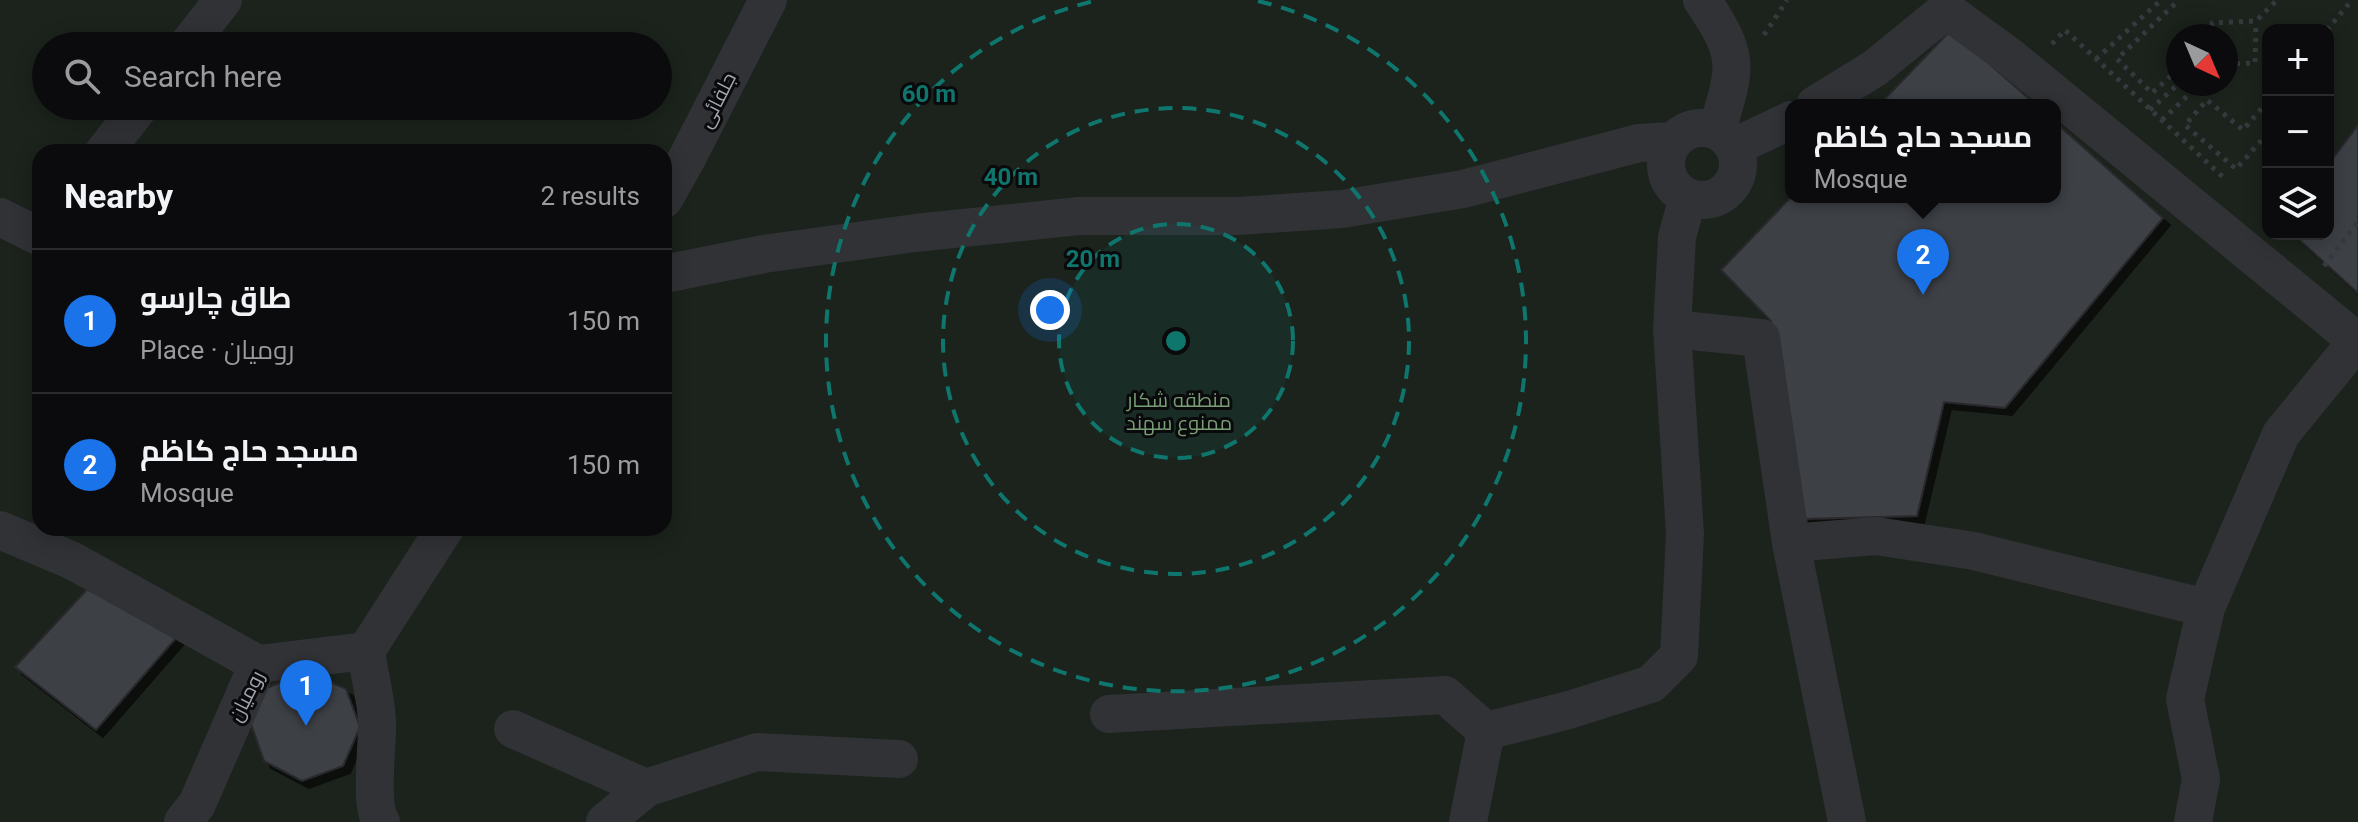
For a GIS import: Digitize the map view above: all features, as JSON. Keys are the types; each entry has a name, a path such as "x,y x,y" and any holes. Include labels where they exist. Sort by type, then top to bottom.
{"street":[{"path":"198,32 223,0"},
{"name":"جلفائی","path":"672,185 768,0"},
{"path":"1702,0 1732,53 1726,139"},
{"path":"1825,99 1875,68 1946,10 2009,56 2358,341 2281,434 2206,608 2185,699 2201,779 2193,822"},
{"path":"110,144 129,120"},
{"path":"1726,139 1785,122"},
{"path":"1705,127 1726,139 1738,159 1733,183 1725,193 1701,200 1688,197 1671,185 1666,174 1667,151 1682,133 1705,127"},
{"path":"672,272 779,251 1079,216 1238,216 1342,209 1463,189 1639,143 1673,141"},
{"path":"1486,731 1569,710 1651,684 1679,656 1685,534 1672,329 1677,237 1688,197"},
{"path":"0,217 32,232"},
{"path":"1672,329 1761,338 1791,543 1847,822"},
{"path":"0,530 73,561 258,664"},
{"path":"381,822 375,779 377,718 366,651 440,536"},
{"path":"1791,543 1876,536 1974,551 2206,608"},
{"name":"رومیان","path":"183,822 197,804 258,664 366,651"},
{"path":"1109,714 1445,695 1486,731"},
{"path":"513,729 646,788"},
{"path":"1468,822 1486,731"},
{"path":"605,822 646,788 757,752 899,759"}],"path":[{"path":"2161,0 2096,59 2226,179"},
{"path":"2166,80 2152,93 2117,59 2179,0"},
{"path":"2212,24 2256,21 2277,0"},
{"path":"2332,24 2352,0"},
{"path":"2238,64 2255,63 2256,21"},
{"path":"2150,110 2166,95"},
{"path":"2162,120 2187,96"},
{"path":"2262,108 2243,130 2207,100 2185,125 2236,169 2262,140"},
{"path":"2302,295 2358,222"}],"green space":[{"name":"منطقه شکار ممنوع سهند","path":"0,0 2358,0 2358,822 0,822"}],"building":[{"path":"1951,30 2029,99 1885,99"},
{"path":"2358,125 2358,293 2300,240 2334,240 2334,157"},
{"path":"2061,127 2163,218 2005,408 1944,402 1917,516 1803,519 1771,321 1721,270 1785,203 2061,203"},
{"path":"94,582 177,637 96,730 15,667"},
{"path":"306,671 346,689 360,727 343,766 302,781 264,761 251,724 267,688"}],"place":[{"name":"مسجد حاج کاظم","path":"1923,295"},
{"name":"طاق چارسو","path":"306,726"}]}
